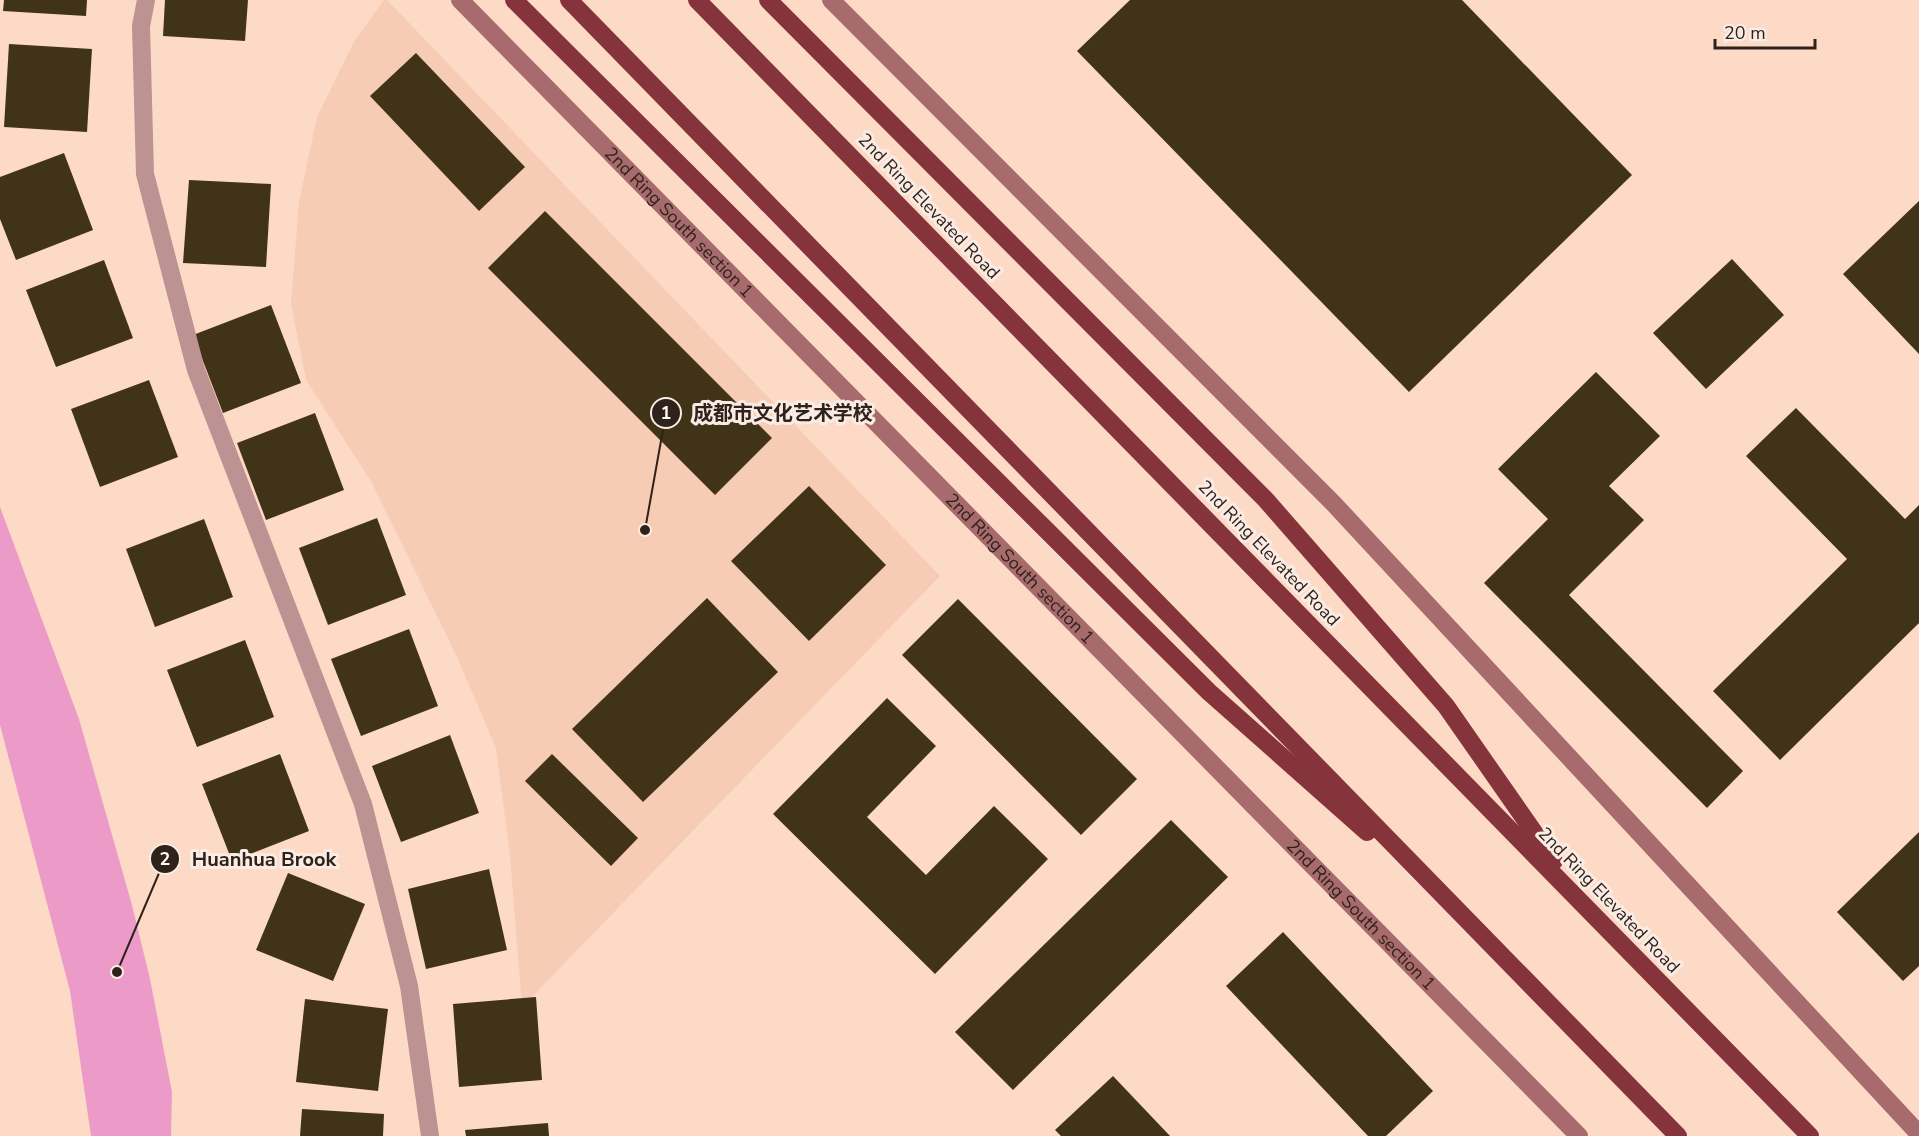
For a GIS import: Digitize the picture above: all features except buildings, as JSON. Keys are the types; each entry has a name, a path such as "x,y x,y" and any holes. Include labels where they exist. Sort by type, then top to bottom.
{"highway":[{"path":"514,0 1209,692 1480,932"},
{"path":"569,0 1678,1136"},
{"name":"2nd Ring Elevated Road","path":"697,0 1810,1136"},
{"path":"768,0 1266,500 1446,706 1585,904"}],"main road":[{"name":"2nd Ring South section 1","path":"460,0 1579,1136"},
{"path":"831,0 1333,503 1919,1134"}],"street":[{"path":"146,0 141,26 145,174 196,370 363,804 409,986 430,1136"}],"shaded area":[{"path":"384,0 387,0 940,576 522,1007 510,856 496,748 457,657 372,483 306,380 291,303 299,202 317,117 355,40"},
{"path":"0,507 79,719 132,905 150,979 172,1092 171,1136 91,1136 70,991 0,725"}],"place":[{"name":"成都市文化艺术学校","path":"645,530"},
{"name":"Huanhua Brook","path":"117,972"}]}
